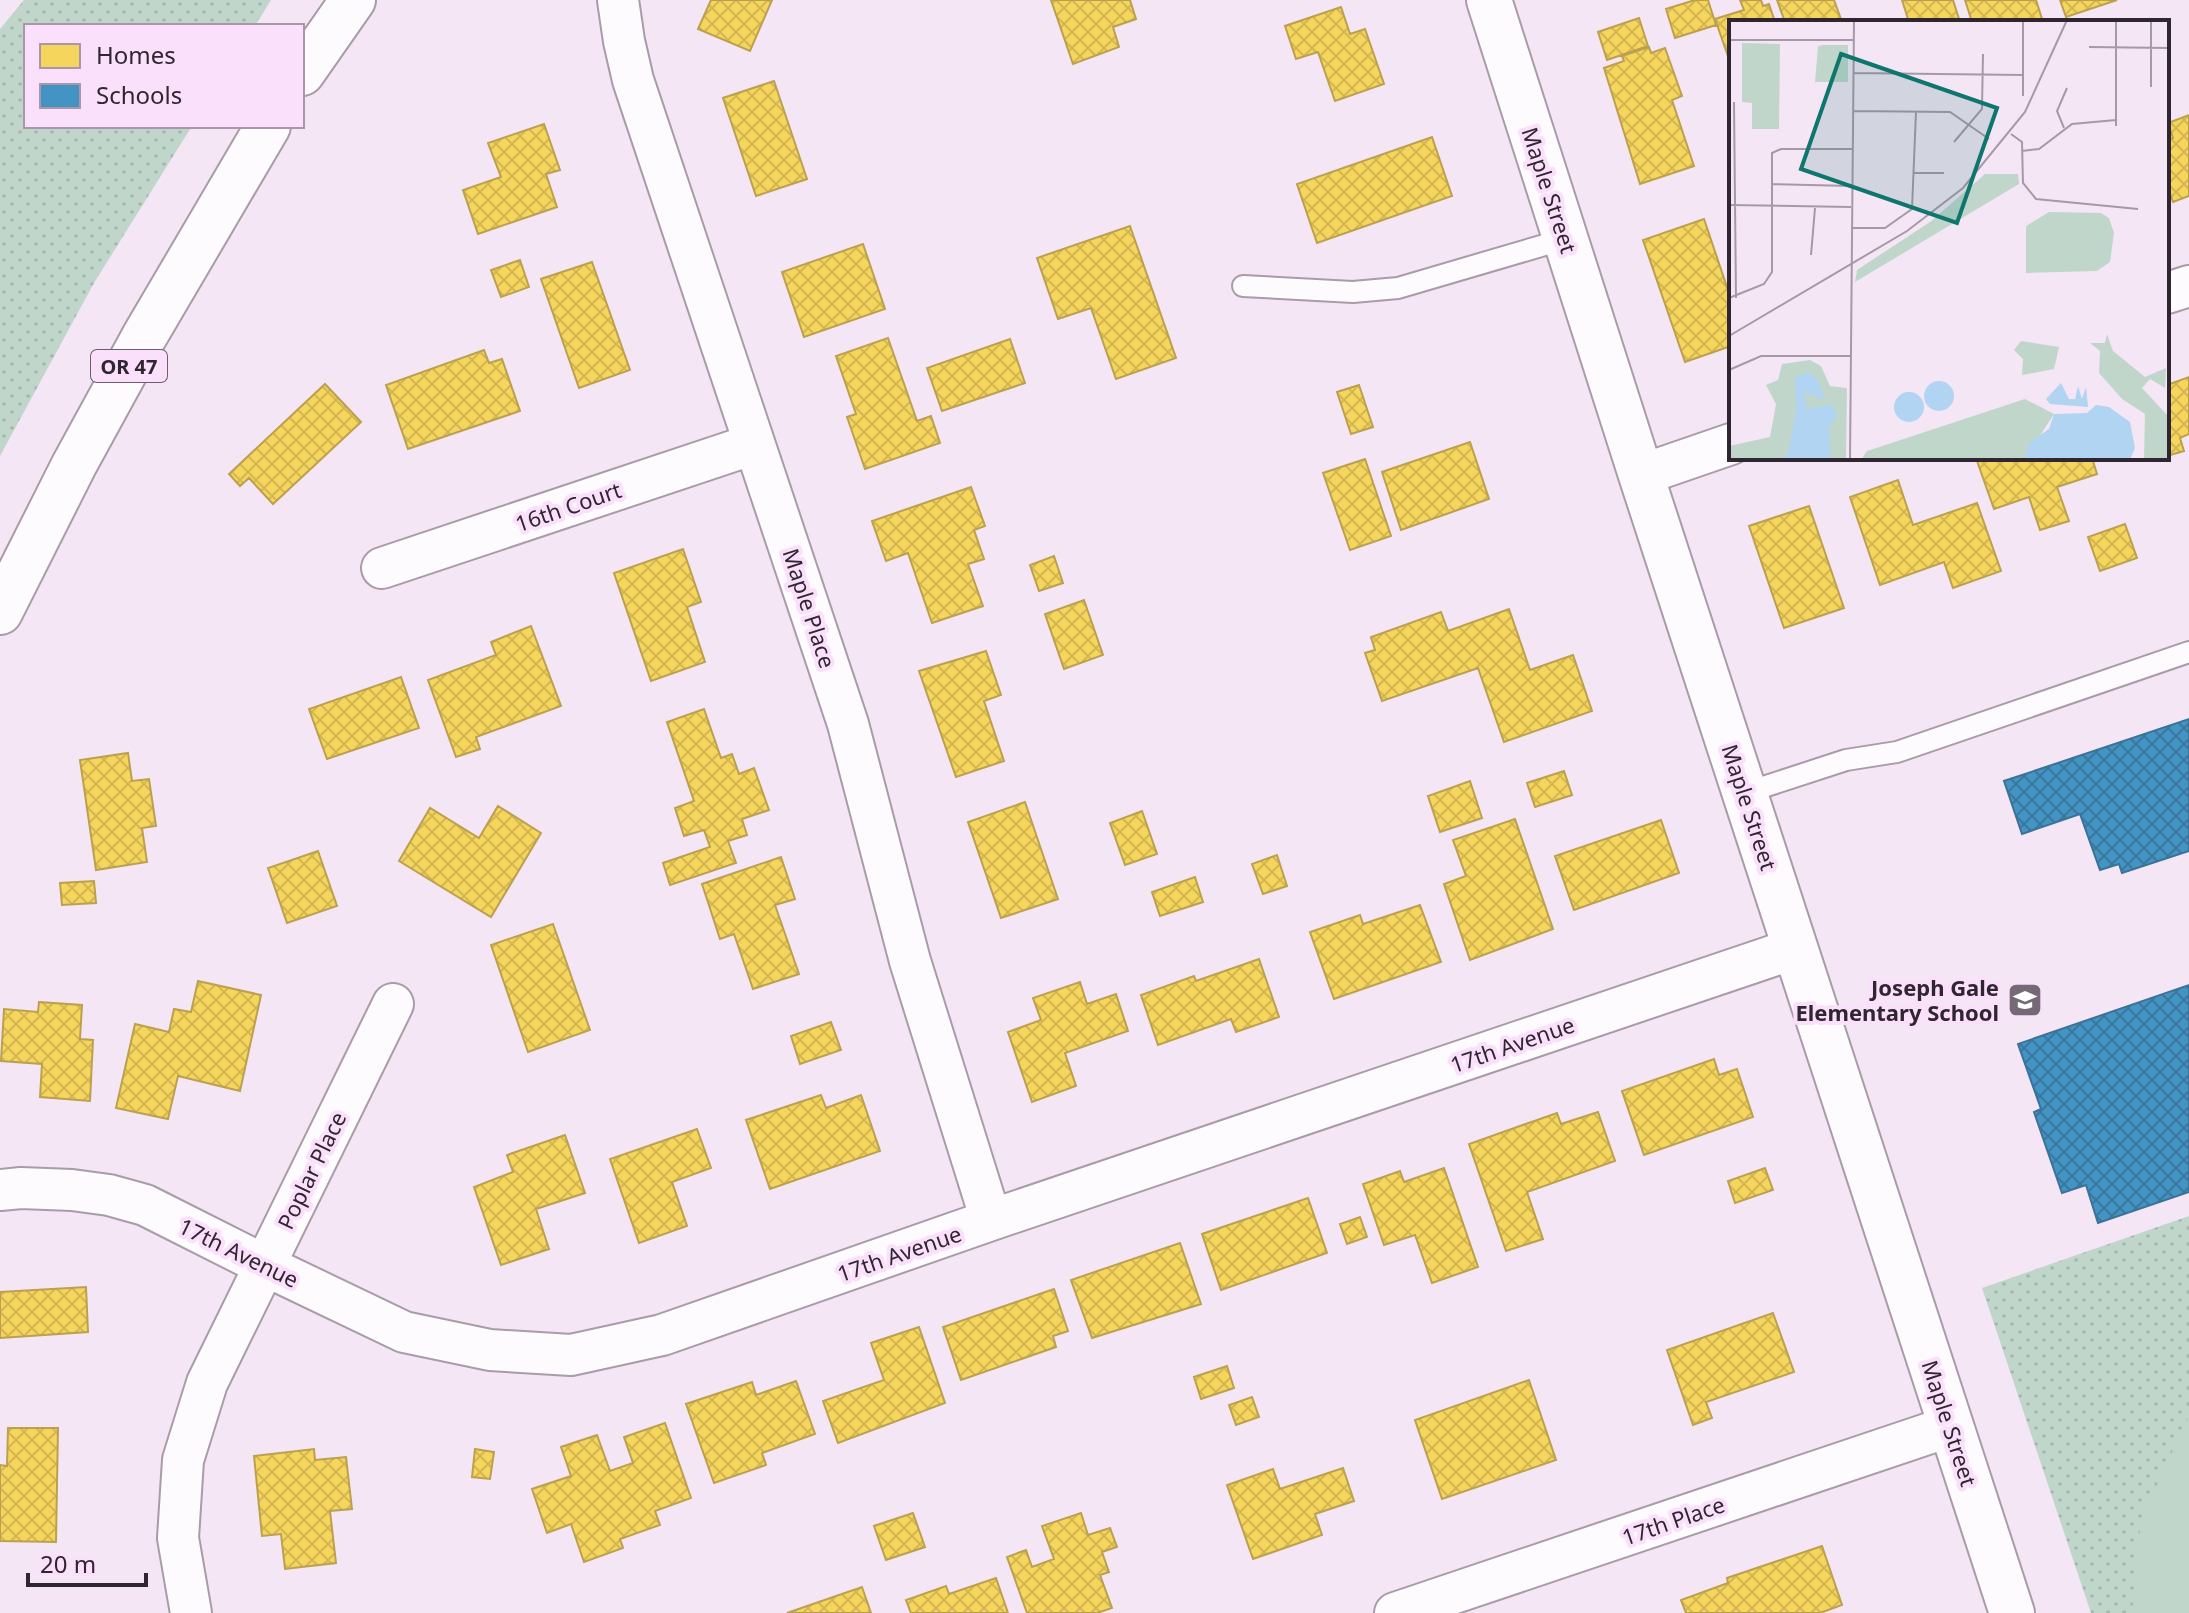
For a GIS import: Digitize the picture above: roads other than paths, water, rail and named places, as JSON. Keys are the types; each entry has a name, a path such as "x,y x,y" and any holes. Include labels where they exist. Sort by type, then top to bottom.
{"main road":[{"path":"304,70 353,0"},
{"name":"Maple Street","path":"1493,1 1565,239 2012,1613"},
{"name":"OR 47","path":"0,612 74,465 144,337 267,128"}],"street":[{"name":"Maple Place","path":"618,0 633,80 848,724 910,961 991,1220"},
{"path":"2169,292 2189,286"},
{"name":"16th Court","path":"382,568 754,444"},
{"path":"1641,475 1729,445"},
{"name":"17th Avenue","path":"0,1190 72,1190 109,1195 145,1205 404,1332 490,1350 571,1355 662,1335 991,1220 1796,948"},
{"name":"Poplar Place","path":"191,1613 178,1538 183,1460 207,1383 393,1004"},
{"name":"17th Place","path":"1395,1613 1951,1426"}],"lane":[{"path":"1243,286 1353,292 1398,288 1565,239"},
{"path":"1745,793 1846,760 1897,752 2189,652"}],"place":[{"name":"Joseph Gale Elementary School","path":"2025,1000"}]}
